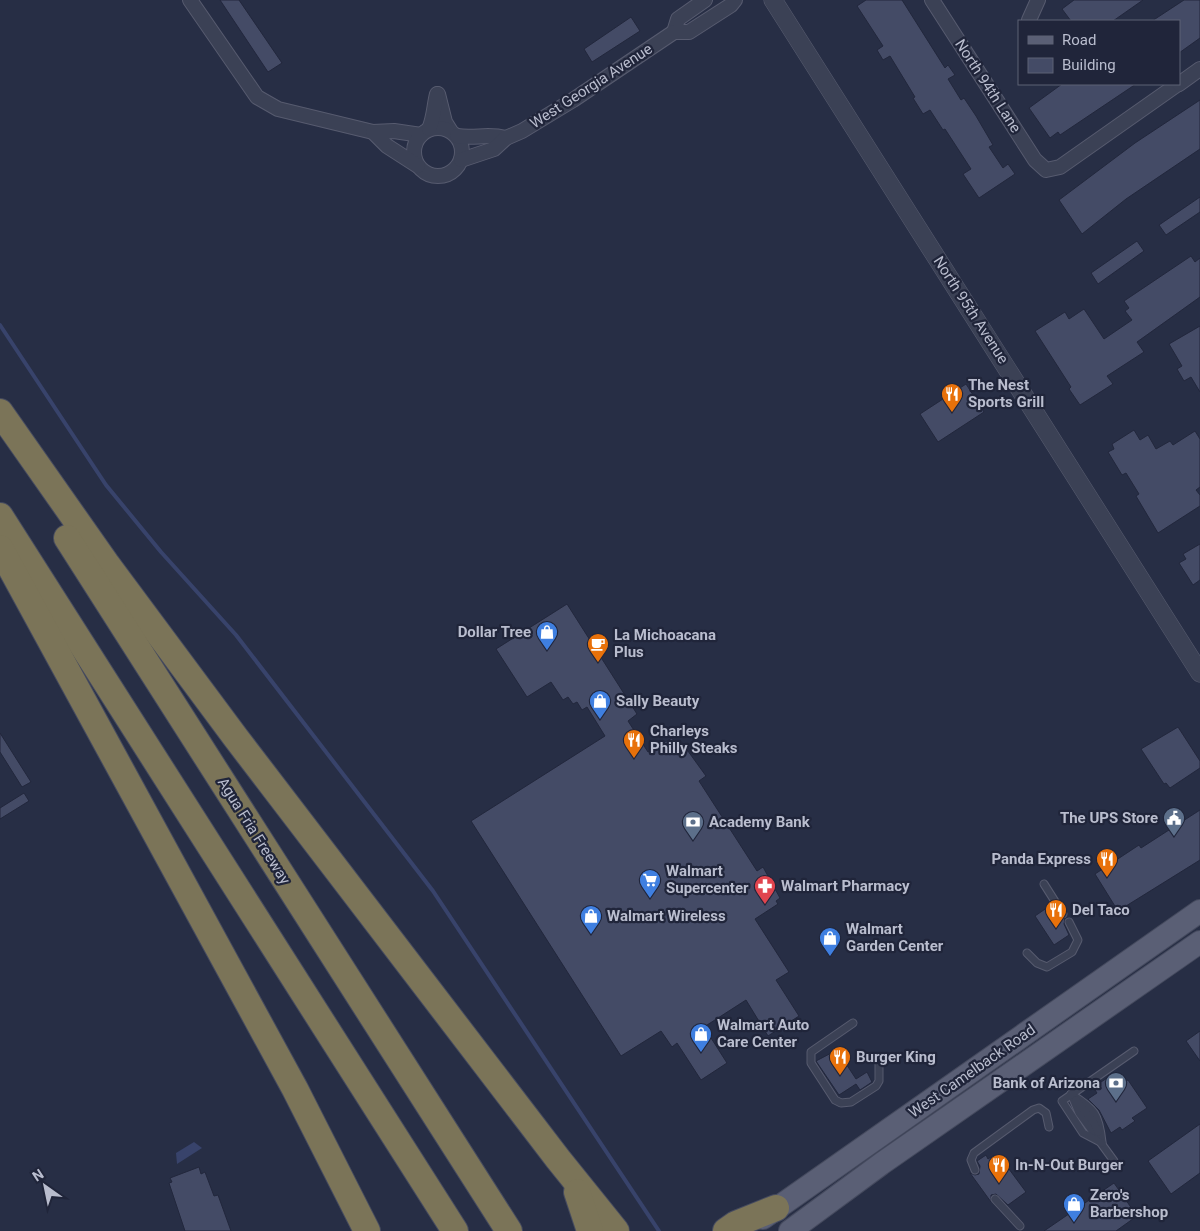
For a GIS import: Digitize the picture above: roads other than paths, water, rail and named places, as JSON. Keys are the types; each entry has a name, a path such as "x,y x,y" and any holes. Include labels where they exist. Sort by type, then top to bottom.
{"highway":[{"path":"0,412 164,642 558,1159 616,1231"},
{"name":"Agua Fria Freeway","path":"0,431 509,1231"},
{"path":"0,516 456,1231"},
{"path":"0,548 295,1089 367,1231"},
{"path":"558,1159 578,1194 590,1231"},
{"path":"726,1231 736,1224 776,1208"}],"main road":[{"name":"West Camelback Road","path":"743,1231 1200,911"},
{"name":"West Camelback Road","path":"790,1231 1200,942"},
{"path":"863,1178 898,1140 986,1080 995,1066 1001,1051 1022,1053 1078,1018 1111,1006"}],"street":[{"path":"190,0 257,97 278,109 373,132 425,132 442,128 469,138 490,134 506,138"},
{"name":"West Georgia Avenue","path":"674,32 678,19 705,0"},
{"name":"West Georgia Avenue","path":"461,160 494,149 506,138 522,131 573,100 674,32 689,32 735,0"},
{"name":"North 95th Avenue","path":"773,0 1200,673"},
{"name":"North 94th Lane","path":"932,0 1035,160 1046,170 1060,167 1178,85"},
{"path":"1029,20 1038,0"},
{"path":"1180,83 1200,69"},
{"path":"373,132 387,146 430,175 437,177 452,172 461,160 463,152 445,122 438,94 433,108 434,120 415,143 413,151 418,166"}],"lane":[{"path":"1044,884 1064,914"},
{"path":"1027,952 1037,963 1047,967 1072,952 1078,940 1069,922"},
{"path":"853,1023 811,1052 811,1063 835,1100 841,1103 851,1102 876,1086 880,1081 879,1064"},
{"path":"1102,1143 1083,1133 1062,1100 1134,1051"},
{"path":"1071,1094 1079,1113 1114,1161"},
{"path":"1071,1094 1090,1105 1100,1120 1102,1143"},
{"path":"975,1170 971,1160 974,1153 1033,1110 1039,1108 1046,1113 1049,1127"},
{"path":"995,1200 1020,1226"}],"water":[{"path":"194,1142 202,1148 177,1164 176,1153"}],"waterway":[{"path":"0,325 106,485 161,552 236,635 433,891 659,1231"}],"place":[{"name":"The Nest Sports Grill","path":"952,413"},
{"name":"Dollar Tree","path":"547,651"},
{"name":"La Michoacana Plus","path":"598,663"},
{"name":"Sally Beauty","path":"600,720"},
{"name":"Charleys Philly Steaks","path":"634,759"},
{"name":"The UPS Store","path":"1174,837"},
{"name":"Academy Bank","path":"693,841"},
{"name":"Panda Express","path":"1107,878"},
{"name":"Walmart Supercenter","path":"650,899"},
{"name":"Walmart Pharmacy","path":"765,905"},
{"name":"Del Taco","path":"1056,929"},
{"name":"Walmart Wireless","path":"591,935"},
{"name":"Walmart Garden Center","path":"830,957"},
{"name":"Walmart Auto Care Center","path":"701,1053"},
{"name":"Burger King","path":"840,1076"},
{"name":"Bank of Arizona","path":"1116,1102"},
{"name":"In-N-Out Burger","path":"999,1184"},
{"name":"Zero's Barbershop","path":"1074,1223"}]}
